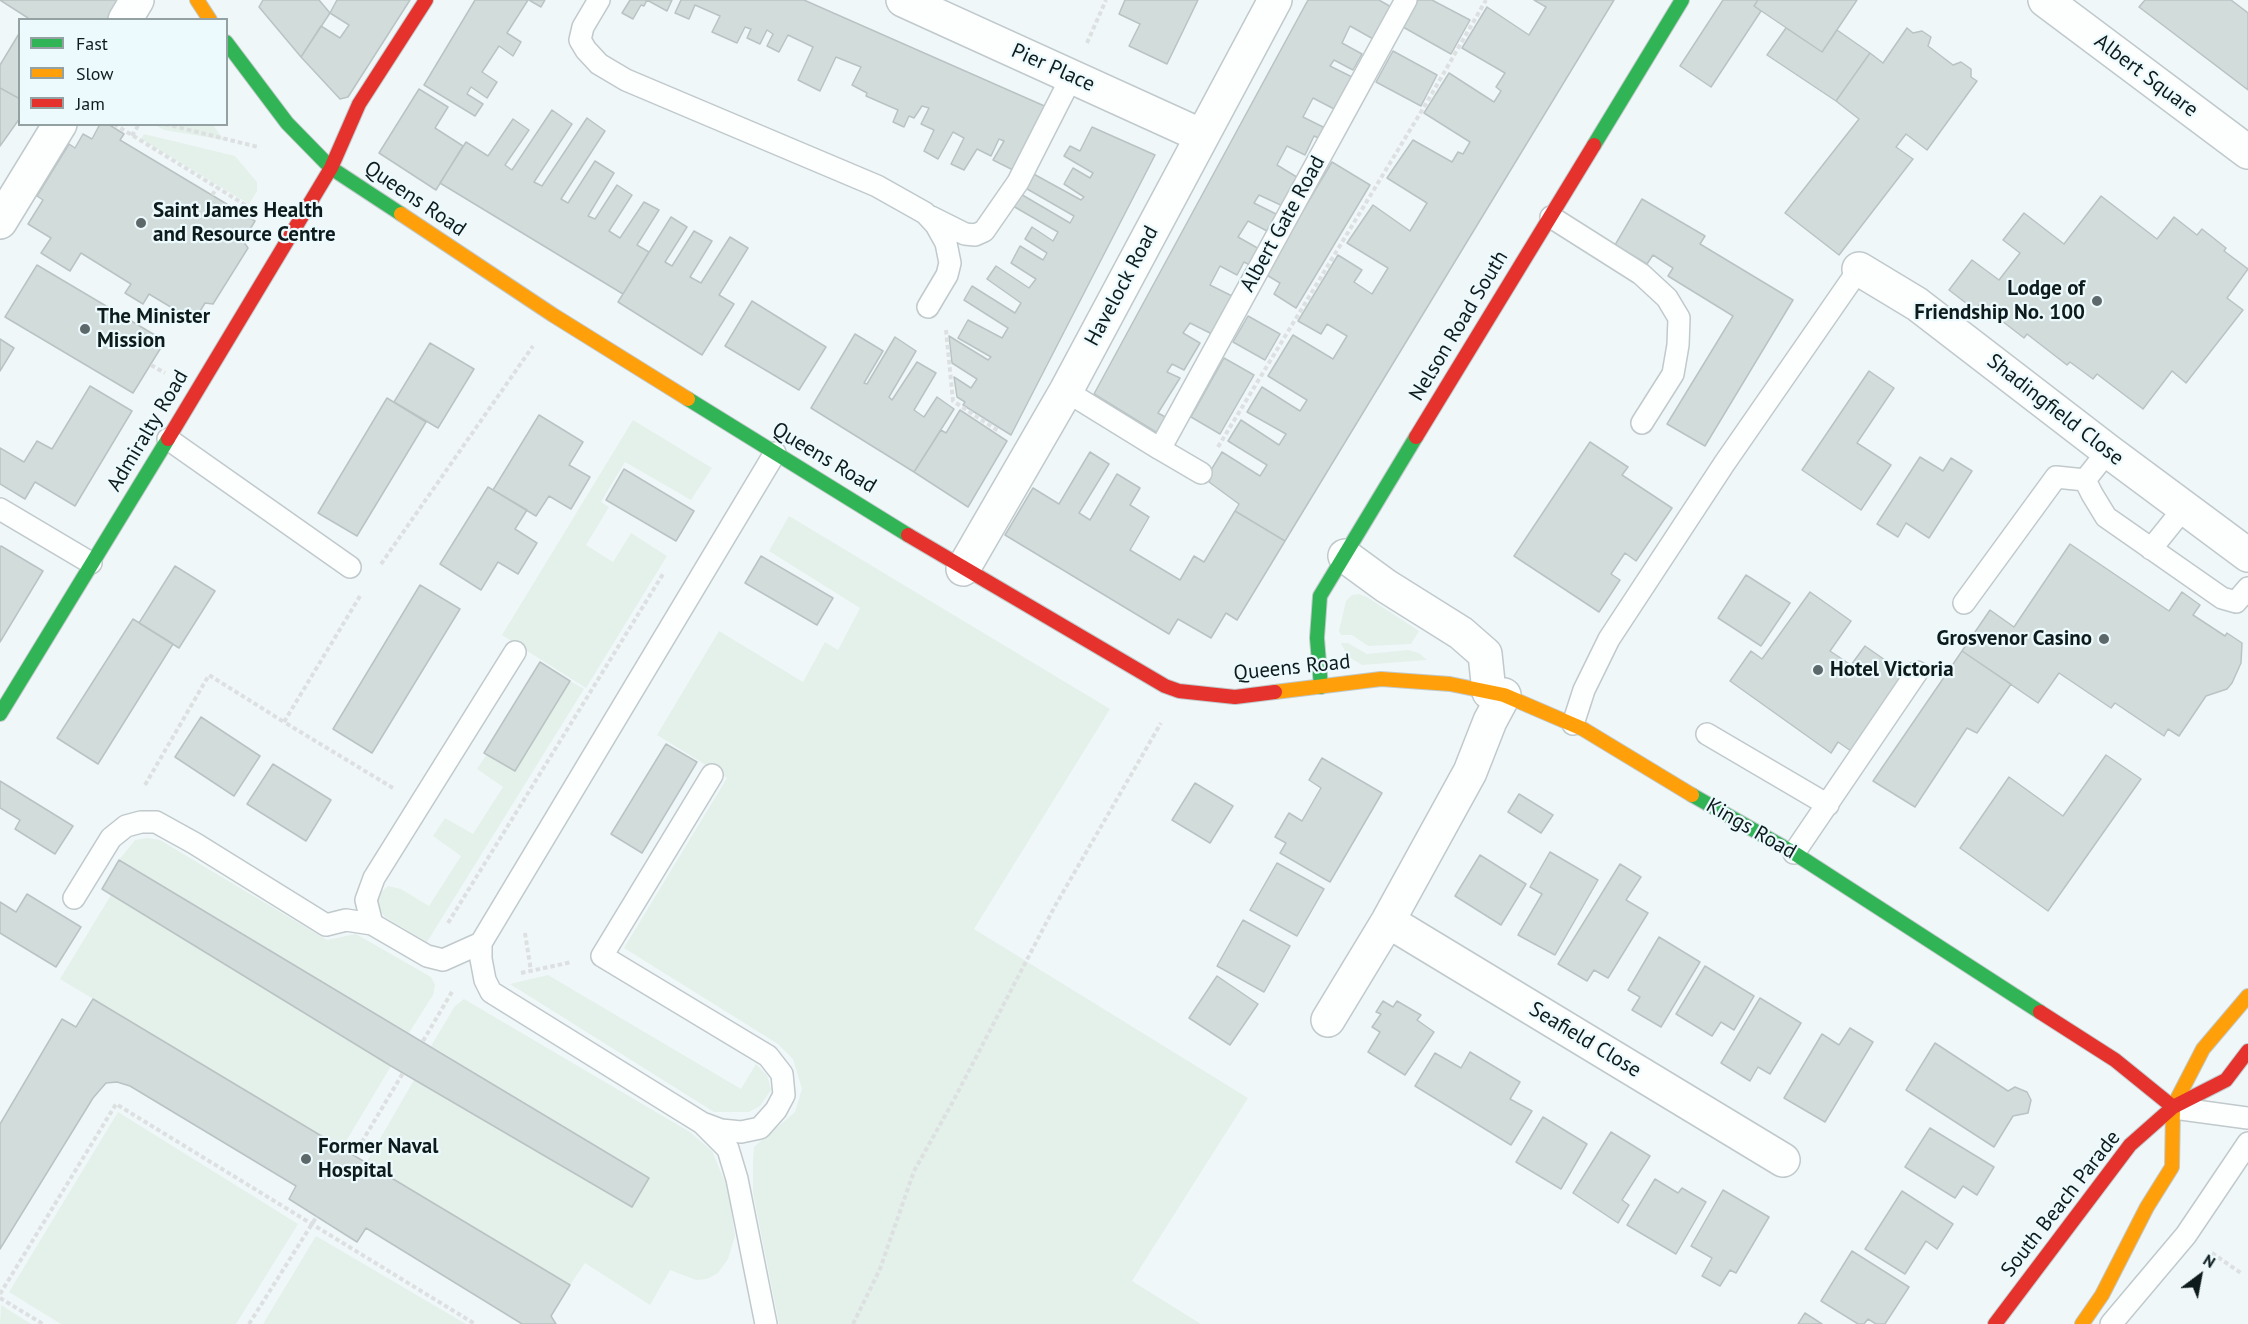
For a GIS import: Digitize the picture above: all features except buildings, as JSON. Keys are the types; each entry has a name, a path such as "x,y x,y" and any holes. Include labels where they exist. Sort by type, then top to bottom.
{"street":[{"path":"126,18 137,0"},
{"path":"196,0 209,18"},
{"name":"Admiralty Road","path":"0,714 331,168 359,104 426,0"},
{"name":"Pier Place","path":"903,0 1202,136"},
{"name":"Havelock Road","path":"963,568 1066,391 1275,0"},
{"name":"Nelson Road South","path":"1321,687 1317,638 1320,597 1682,0"},
{"name":"Albert Square","path":"2045,0 2248,152"},
{"name":"Queens Road","path":"228,45 288,123 331,168 553,315 775,453 963,568 1165,686 1179,691 1235,697 1381,679 1450,684 1496,693"},
{"path":"0,222 59,126"},
{"name":"Shadingfield Close","path":"1859,269 1917,304 2248,555"},
{"path":"1328,1020 1388,921 1470,772 1490,721 1496,693 1485,654 1461,633 1386,586 1345,556"},
{"name":"Kings Road","path":"1496,693 1573,724 1794,853 2115,1060 2173,1107"},
{"name":"Seafield Close","path":"1388,921 1783,1160"},
{"path":"2082,1324 2102,1295 2147,1207 2172,1167 2173,1107 2204,1049 2248,996"},
{"path":"2173,1107 2226,1080 2248,1051"},
{"name":"South Beach Parade","path":"1995,1324 2130,1145 2173,1107"}],"lane":[{"path":"599,0 582,27 580,40 599,64 626,80 877,186 953,230 965,234 975,235 984,231 1018,182 1072,76"},
{"name":"Albert Gate Road","path":"1160,449 1406,0"},
{"path":"925,213 936,225 946,243 950,263 947,275 928,307"},
{"path":"1551,217 1641,274 1667,298 1679,318 1678,345 1673,374 1642,423"},
{"path":"1573,724 1584,690 1610,639 1724,464 1859,269"},
{"path":"1066,391 1201,473"},
{"path":"168,440 350,567"},
{"path":"2085,480 2108,451"},
{"path":"712,775 602,956 768,1056 782,1074 784,1095 776,1110 760,1128 741,1132 721,1130 702,1123 491,992 485,980 480,959 481,943 775,453"},
{"path":"1964,603 2056,477 2085,480"},
{"path":"2085,480 2106,517 2222,598 2236,602 2248,588"},
{"path":"2151,549 2184,508"},
{"path":"0,509 91,563"},
{"path":"372,924 366,900 374,878 515,652"},
{"path":"1794,853 1917,672"},
{"path":"1707,734 1828,805"},
{"path":"75,898 111,838 126,826 141,822 156,822 326,925 346,921 372,924 427,956 443,960 481,943"},
{"path":"2173,1107 2248,1118"},
{"path":"702,1123 728,1149 737,1179 766,1324"},
{"path":"2111,1324 2186,1235 2248,1143"}],"path":[{"path":"1072,76 1106,0"},
{"path":"1201,473 1427,102 1486,0"},
{"path":"173,126 263,148 288,123"},
{"path":"114,126 261,215"},
{"path":"132,135 138,126"},
{"path":"212,195 218,187"},
{"path":"928,307 944,315 953,401 1030,453"},
{"path":"284,722 370,580 553,315"},
{"path":"350,567 370,580"},
{"path":"427,956 666,569"},
{"path":"145,786 209,675 394,789"},
{"path":"853,1324 880,1269 914,1171 1055,906 1179,691"},
{"path":"485,980 602,956"},
{"path":"423,1041 453,989"},
{"path":"354,1155 403,1073"},
{"path":"43,1324 0,1296 116,1104 310,1225 476,1324"},
{"path":"249,1324 317,1216"}],"shaded area":[{"path":"157,126 214,126 224,140 164,130"},
{"path":"144,134 235,156 257,182 257,191 249,204 141,139"},
{"path":"633,420 712,468 691,500 625,462 601,502 609,507 586,545 613,562 631,533 667,556 586,688 502,635"},
{"path":"789,516 1110,709 974,929 1248,1098 1132,1281 1201,1324 779,1324 753,1193 753,1161 754,1147 795,1112 802,1089 793,1059 778,1044 624,948 727,778 657,735 719,631 803,682 825,642 838,650 860,608 769,551"},
{"path":"1359,594 1419,631 1411,644 1368,646 1352,635 1341,635 1339,631 1346,601 1352,595"},
{"path":"1341,643 1348,643 1367,654 1408,650 1419,653 1427,660 1362,665 1347,656"},
{"path":"570,681 584,689 427,942 385,917 375,904 379,894 388,886 401,889 429,906 461,856 433,836 445,818 473,834 503,787 477,769 487,754"},
{"path":"147,838 160,840 327,940 356,934 431,977 435,985 433,995 409,1033 119,860 135,840"},
{"path":"111,895 391,1066 342,1148 60,979"},
{"path":"548,975 741,1089 756,1064 767,1075 771,1090 760,1106 749,1112 714,1112 510,984"},
{"path":"464,999 690,1132 712,1151 728,1189 735,1236 728,1259 718,1273 707,1279 696,1280 670,1270 650,1305 585,1263 570,1285 366,1163 414,1080 631,1207 649,1178 431,1046 455,1006"},
{"path":"118,1112 298,1224 236,1324 61,1324 9,1292"},
{"path":"316,1236 466,1324 263,1324"},
{"path":"1,1305 31,1324 0,1324"}],"traffic: fast":[{"path":"1594,145 1682,0"},
{"path":"228,45 287,123 331,168 401,214"},
{"path":"688,399 908,535"},
{"path":"1321,687 1317,638 1320,596 1416,437"},
{"path":"0,714 168,439"},
{"path":"1692,795 1794,853 2040,1012"}],"traffic: slow":[{"path":"197,0 209,18"},
{"path":"401,214 553,315 688,399"},
{"path":"1275,692 1381,679 1450,684 1504,695 1583,729 1692,795"},
{"path":"2082,1324 2102,1295 2147,1207 2172,1167 2173,1107 2203,1049 2248,996"}],"traffic: jam":[{"path":"168,439 331,168 359,104 426,0"},
{"path":"1416,437 1594,145"},
{"path":"908,535 1165,686 1179,691 1235,697 1275,692"},
{"path":"2040,1012 2115,1060 2173,1107"},
{"path":"1995,1324 2130,1145 2173,1107 2226,1080 2248,1051"}],"place":[{"name":"Saint James Health and Resource Centre","path":"141,223"},
{"name":"Lodge of Friendship No. 100","path":"2097,301"},
{"name":"The Minister Mission","path":"85,329"},
{"name":"Grosvenor Casino","path":"2104,639"},
{"name":"Hotel Victoria","path":"1818,670"},
{"name":"Former Naval Hospital","path":"306,1159"}]}
